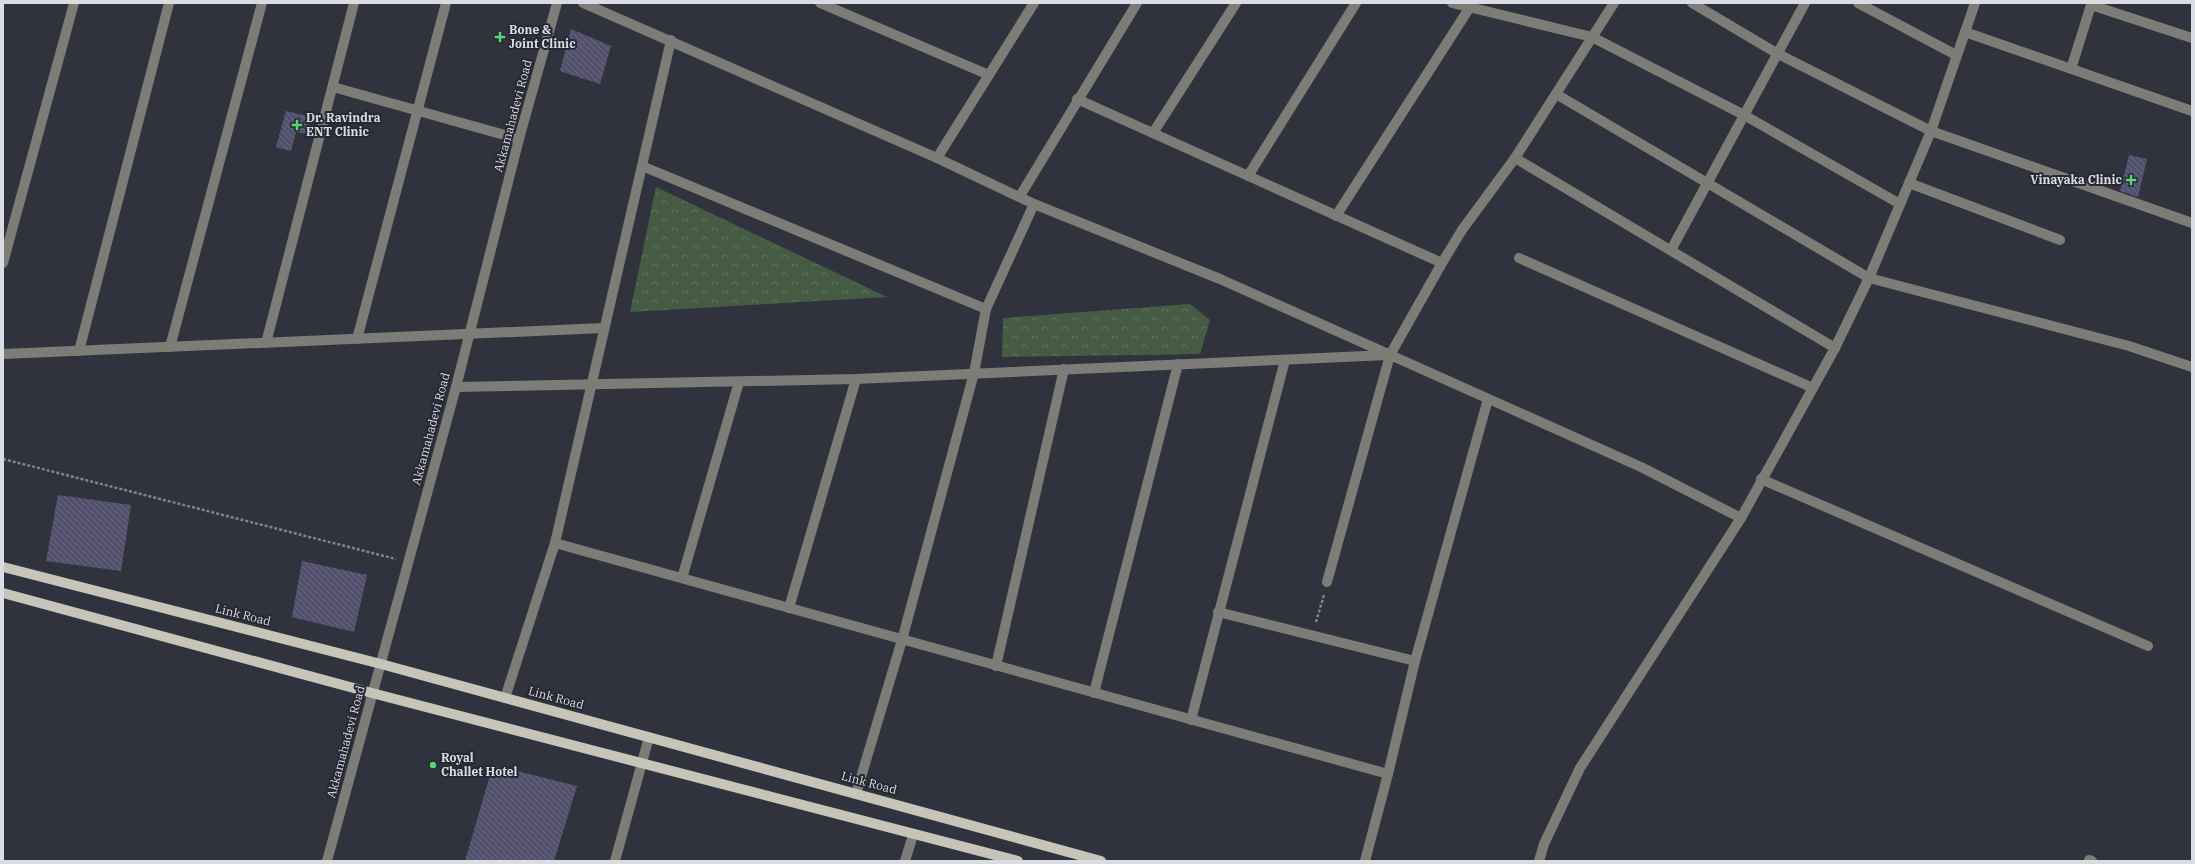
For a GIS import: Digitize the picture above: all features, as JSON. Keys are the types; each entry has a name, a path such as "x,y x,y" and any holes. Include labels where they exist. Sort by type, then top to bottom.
{"main road":[{"name":"Link Road","path":"3,567 381,664 1101,861"},
{"path":"3,593 372,694 1018,861"}],"street":[{"path":"3,263 74,3"},
{"path":"79,351 169,3"},
{"path":"170,347 262,3"},
{"path":"266,343 354,3"},
{"path":"357,339 446,3"},
{"name":"Akkamahadevi Road","path":"328,861 456,387 519,139 557,3"},
{"path":"584,3 937,158 1020,196 1034,204 1220,279 1641,467 1741,518"},
{"path":"820,3 834,6 989,75"},
{"path":"1020,196 1077,99 1137,3"},
{"path":"1153,133 1236,3"},
{"path":"1248,176 1356,3"},
{"path":"1452,3 1592,37 1744,115 1900,204"},
{"path":"1327,582 1390,355 1462,230 1515,158 1614,3"},
{"path":"1692,3 1778,54 1931,132 2192,223"},
{"path":"1671,250 1706,182 1778,54 1804,3"},
{"path":"1858,3 1956,55"},
{"path":"1538,861 1544,844 1580,768 1741,518 1761,479 1835,348 1869,278 1931,132 1975,3"},
{"path":"937,158 1032,4"},
{"path":"2072,69 2091,4 2192,38"},
{"path":"1336,216 1470,7"},
{"path":"1965,32 2192,111"},
{"path":"505,698 554,543 671,40"},
{"path":"333,87 519,139"},
{"path":"1556,94 1869,278 2129,346 2192,367"},
{"path":"1077,99 1442,263"},
{"path":"1515,158 1835,348"},
{"path":"642,166 986,310"},
{"path":"1909,183 2060,240"},
{"path":"856,794 902,640 974,373 986,310 1034,204"},
{"path":"1519,258 1813,388"},
{"path":"3,354 604,328"},
{"path":"456,387 856,379 1390,355"},
{"path":"1192,720 1218,612 1285,360"},
{"path":"1094,693 1178,364"},
{"path":"996,666 1064,369"},
{"path":"789,608 856,379"},
{"path":"682,578 739,382"},
{"path":"1365,861 1388,774 1415,661 1488,399"},
{"path":"1761,479 2148,646"},
{"path":"554,543 1388,774"},
{"path":"1218,612 1415,661"},
{"path":"614,861 648,737"},
{"path":"905,861 913,835"}],"path":[{"path":"3,459 408,562"},
{"path":"1312,636 1327,582"}],"green space":[{"path":"656,187 887,297 630,312"},
{"path":"1190,304 1210,320 1200,354 1002,357 1003,318"}],"building":[{"path":"571,29 611,46 600,84 560,71"},
{"path":"286,111 311,117 307,134 296,132 291,151 276,147"},
{"path":"2129,155 2147,159 2138,197 2120,191"},
{"path":"58,495 131,505 121,571 46,561"},
{"path":"302,561 367,575 354,632 292,617"},
{"path":"493,765 577,786 554,861 465,861"}],"place":[{"name":"Bone & Joint Clinic","path":"500,37"},
{"name":"Dr. Ravindra ENT Clinic","path":"297,125"},
{"name":"Vinayaka Clinic","path":"2131,180"},
{"name":"Royal Challet Hotel","path":"433,765"}]}
